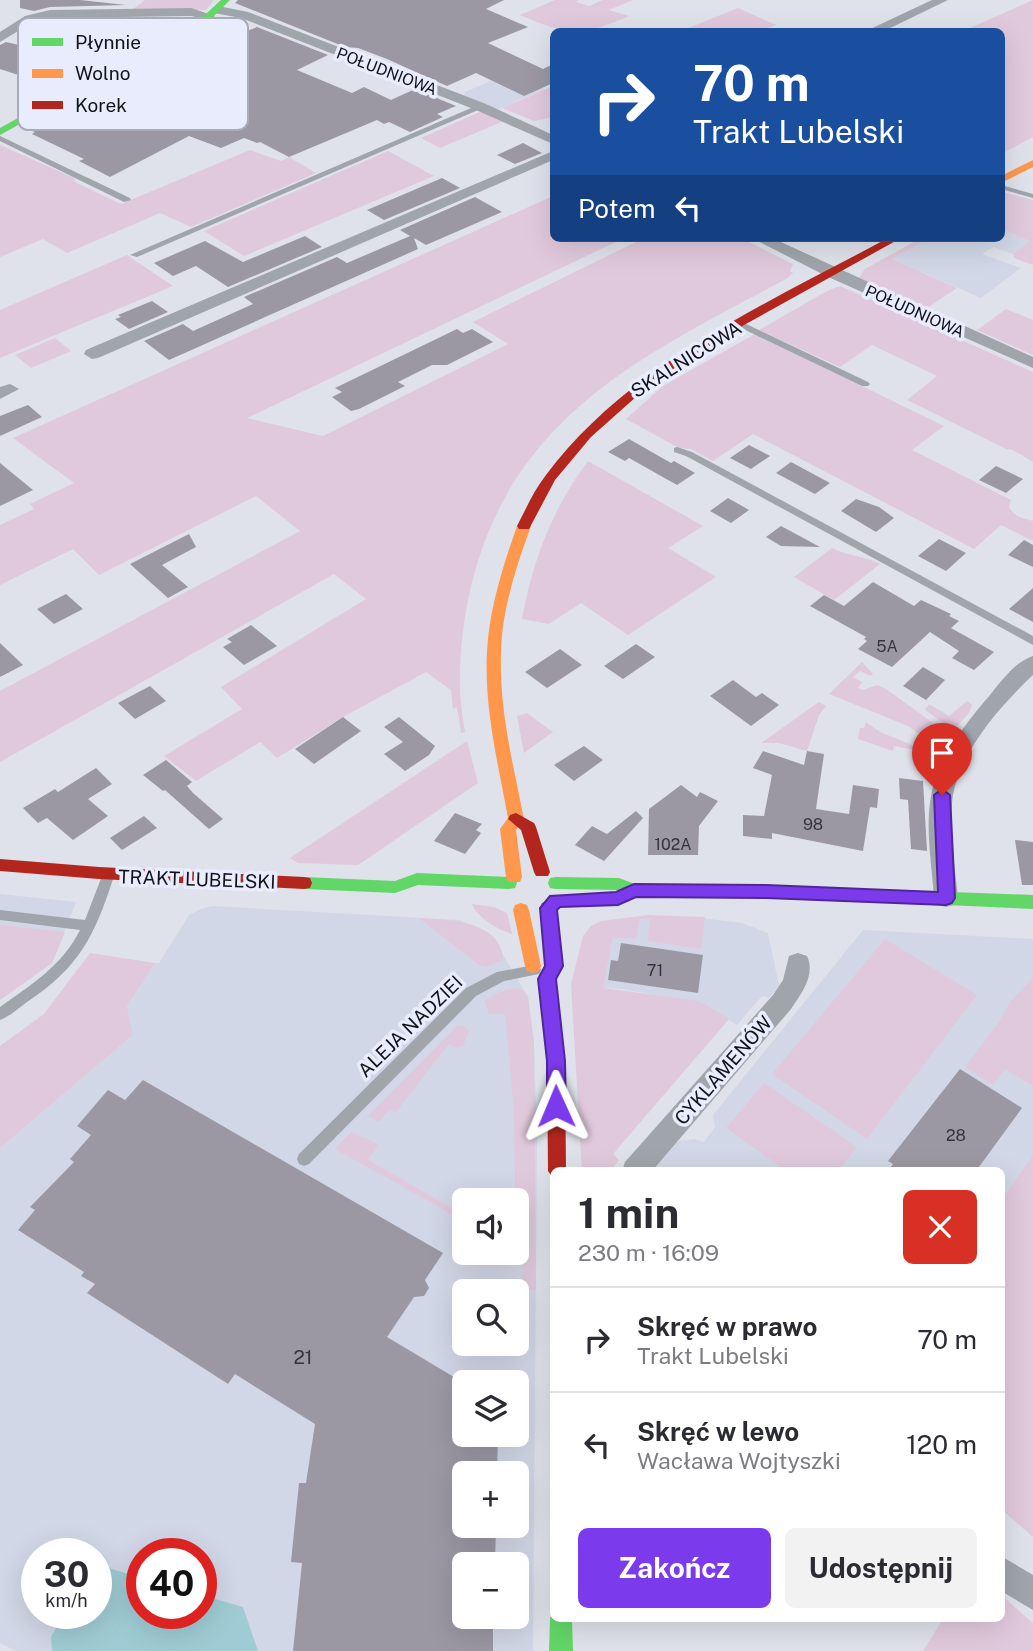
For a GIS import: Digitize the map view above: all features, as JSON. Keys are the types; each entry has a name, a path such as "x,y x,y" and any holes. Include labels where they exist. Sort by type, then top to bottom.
{"street":[{"path":"879,28 942,0"},
{"path":"202,18 218,9"},
{"name":"POŁUDNIOWA","path":"33,18 50,14 191,12 218,9 244,15 481,107 550,139"},
{"name":"POŁUDNIOWA","path":"0,38 18,26"},
{"path":"0,132 18,122"},
{"path":"92,354 550,156"},
{"path":"1005,178 1033,163"},
{"name":"POŁUDNIOWA","path":"768,242 832,274 1033,363"},
{"name":"SKALNICOWA","path":"512,880 509,829 516,819 499,722 496,629 508,571 525,525 552,475 612,409 661,371 889,242"},
{"path":"946,898 942,795 951,769 995,700 1033,663"},
{"name":"SKALNICOWA","path":"516,819 528,827 542,872"},
{"name":"TRAKT LUBELSKI","path":"0,864 108,876 395,887 417,879 512,880"},
{"path":"557,1167 556,1061 541,974 521,910 508,897 512,880 526,872 542,872 556,883 619,884 634,890 766,891 1033,902"},
{"path":"541,974 554,966 558,892 556,883"},
{"name":"TRAKT LUBELSKI","path":"395,887 409,895 421,896"},
{"path":"585,900 618,898 634,890"},
{"path":"521,910 538,912 557,903"},
{"name":"CYKLAMENÓW","path":"638,1167 782,1002 795,983 798,963"},
{"path":"1005,1575 1033,1594"},
{"path":"561,1622 561,1651"}],"lane":[{"path":"134,255 481,107"},
{"path":"0,138 127,201"},
{"path":"1005,188 1033,196"},
{"path":"740,324 865,384"},
{"path":"677,450 689,454 1033,641"},
{"path":"0,1014 55,975 68,962 88,926 108,876"},
{"path":"0,915 88,926"},
{"name":"ALEJA NADZIEI","path":"304,1159 471,992 502,976 541,974"}],"shaded area":[{"path":"145,0 214,0 206,10 132,10"},
{"path":"555,0 579,0 576,2 589,6 603,0 633,0 609,10 629,16 597,28 555,28 520,15"},
{"path":"1033,0 1033,137 1005,152 1005,28 970,28"},
{"path":"738,8 776,25 768,28 688,28"},
{"path":"509,73 544,89 497,110 464,97 465,92"},
{"path":"550,87 550,118 534,121 502,108"},
{"path":"482,111 504,121 440,148 421,138"},
{"path":"0,145 74,178 75,182 121,204 250,150 281,161 289,157 316,173 191,227 160,213 67,253 43,239 0,257"},
{"path":"388,151 434,176 244,256 204,231"},
{"path":"1005,193 1033,200 1033,265 1014,258 1013,254 1030,241 1005,231"},
{"path":"550,197 550,242 616,242 247,418 323,436 508,344 473,322 636,242 749,242 793,264 790,271 793,273 786,279 680,336 632,366 587,400 548,437 514,481 488,534 469,595 460,664 465,732 461,733 457,707 453,709 451,690 426,672 343,717 277,758 260,742 196,781 164,756 242,709 221,687 366,599 334,574 0,762 0,691 300,531 256,496 99,575 73,549 0,585 0,525 34,509 30,504 74,483 13,438"},
{"path":"1005,231 1031,241 1013,254 994,247 982,254 1021,268 981,298 892,259 923,242 1005,242"},
{"path":"914,242 923,242 892,259 957,288 924,310 857,280 865,269"},
{"path":"127,255 173,286 0,358 0,310"},
{"path":"840,286 1033,372 1033,462 907,400 937,376 872,345 840,367 759,330"},
{"path":"1006,309 1033,320 1033,355 977,330"},
{"path":"755,334 944,426 912,450 1011,500 1009,507 1013,513 1033,521 1033,541 1001,525 974,549 753,434 713,461 691,449 679,448 626,419 663,386"},
{"path":"55,338 71,351 31,368 15,355"},
{"path":"588,461 703,526 668,548 716,577 628,635 581,603 549,624 522,619 532,576 546,536 564,498"},
{"path":"832,548 880,564 834,600 794,577"},
{"path":"862,662 873,674 870,676 860,671 853,677 862,682 858,688 863,690 877,685 886,689 940,728 940,736 925,738 908,726 829,694"},
{"path":"967,701 972,705 969,713 957,726 945,724 925,710 929,704 949,716"},
{"path":"819,702 826,706 819,715 807,751 779,743 761,743"},
{"path":"527,713 553,732 524,753 517,716"},
{"path":"866,722 880,732 912,745 914,750 894,746 893,751 858,739 860,728 864,728"},
{"path":"467,741 478,783 358,865 298,863 290,858"},
{"path":"0,894 76,902 52,963 0,1000"},
{"path":"472,904 494,907 507,913 512,934 489,923 478,914"},
{"path":"212,906 459,920 477,927 495,941 528,997 534,1042 537,1142 533,1651 16,1651 0,1643 0,1148 133,1035 127,1006 155,963 159,963 189,915"},
{"path":"649,915 705,917 701,949 648,941 650,919 640,919 636,939 613,937 603,988 693,1000 729,1019 613,1154 619,1160 614,1167 582,1167 571,984 583,936 591,926 601,921"},
{"path":"693,917 742,923 768,933 779,986 769,998 762,996 737,1025 705,1004 622,989 596,988 616,920"},
{"path":"419,918 458,922 483,930 493,937 500,947 503,960 486,967 479,965"},
{"path":"0,925 65,932 52,963 0,1000"},
{"path":"863,930 1033,939 1033,1155 1005,1194 1005,1167 655,1167 679,1141 695,1139 704,1142 715,1127 713,1115"},
{"path":"885,939 977,995 867,1139 772,1074"},
{"path":"90,953 155,963 127,1006 133,1035 0,1148 0,1046 44,1014"},
{"path":"1033,978 1033,1086 1005,1069 993,1085 965,1067 999,1022 1010,1002"},
{"path":"516,988 523,990 528,997 534,1042 536,1290 529,1290 529,1279 522,1279 523,1265 529,1265 529,1188 515,1188 514,1111 505,1014 489,1014 484,1001 501,991"},
{"path":"458,1025 469,1031 463,1046 456,1048 449,1044 396,1112 390,1109 379,1122 368,1116"},
{"path":"764,1083 857,1147 841,1167 780,1167 726,1128"},
{"path":"351,1132 379,1144 368,1160 452,1208 452,1214 335,1149"},
{"path":"1033,1155 1033,1537 1005,1512 1005,1194"},
{"path":"1005,1598 1033,1623 1033,1651 923,1651 941,1622 1005,1622"}],"water":[{"path":"112,1569 126,1573 126,1629 217,1629 217,1600 243,1607 258,1651 52,1651 51,1637 56,1629 112,1629"}],"building":[{"path":"20,0 80,0 126,5 50,7 34,11 20,8"},
{"path":"238,0 504,0 486,9 528,27 488,43 543,69 550,66 550,84 524,96 476,73 447,86 387,59 358,48 345,47 235,3"},
{"path":"257,27 328,55 297,70 352,93 364,87 391,100 415,89 456,106 437,114 443,117 410,132 389,122 384,124 377,120 289,157 260,142 244,138 221,148 189,136 110,177 79,161 84,159 32,134 35,132 29,130 248,130 248,31"},
{"path":"6,42 18,45 18,75 0,69 0,45"},
{"path":"523,143 542,153 515,164 497,155"},
{"path":"442,178 460,188 384,220 367,210"},
{"path":"475,197 502,212 426,245 414,238 418,249 169,360 144,341 183,324 193,331 253,304 244,297 337,257 347,263 410,236 400,230"},
{"path":"305,236 322,247 228,287 196,266 173,276 154,263 205,241 243,262"},
{"path":"152,301 168,312 129,329 115,319 121,317 118,315"},
{"path":"457,329 463,333 472,329 493,342 447,365 432,365 398,382 405,386 359,409 351,411 332,397 342,392 335,388"},
{"path":"28,405 42,417 0,436 0,416"},
{"path":"629,439 671,463 674,461 695,473 677,485 629,458 625,461 608,452"},
{"path":"749,445 770,456 751,469 730,458"},
{"path":"791,462 830,483 815,494 776,473"},
{"path":"0,463 33,490 0,506"},
{"path":"996,466 1023,479 1006,493 979,480"},
{"path":"728,498 749,510 731,523 710,511"},
{"path":"856,499 879,507 894,518 876,532 841,511"},
{"path":"781,526 820,547 781,546 766,537"},
{"path":"189,534 196,547 162,565 188,587 168,598 130,564"},
{"path":"939,539 966,553 946,571 918,556"},
{"path":"1024,540 1033,545 1033,567 1008,555"},
{"path":"873,582 914,606 921,600 951,614 949,616 959,621 951,628 994,652 974,670 952,658 959,651 930,632 892,667 858,649 867,641 864,639 866,637 810,606 824,595 844,606"},
{"path":"1033,588 1033,622 1009,609"},
{"path":"66,594 83,609 54,624 37,609"},
{"path":"251,625 277,646 244,665 223,647 232,642 227,639"},
{"path":"0,643 23,665 0,677"},
{"path":"636,644 655,657 623,679 604,666"},
{"path":"560,649 582,665 547,688 525,672"},
{"path":"923,667 945,680 926,700 903,686"},
{"path":"733,680 756,697 762,693 779,705 751,726 710,696"},
{"path":"150,686 166,701 135,719 118,703"},
{"path":"343,717 361,731 314,764 295,749"},
{"path":"399,717 435,746 429,755 405,771 384,754 403,742 384,727"},
{"path":"584,746 603,760 574,781 554,765"},
{"path":"763,751 804,765 807,751 824,754 816,809 849,814 853,785 879,789 877,808 870,807 863,851 772,833 772,839 743,836 743,815 764,816 772,775 753,768"},
{"path":"166,760 192,782 187,786 193,793 223,819 209,829 165,790 143,775"},
{"path":"96,768 112,784 88,799 108,816 73,840 47,818 38,823 23,808 55,789 58,792"},
{"path":"899,778 923,781 927,851 911,849 908,800 900,799"},
{"path":"681,785 697,797 700,792 718,801 699,826 698,855 648,855 649,809"},
{"path":"636,811 643,818 604,861 575,845 592,826 607,834"},
{"path":"455,813 482,824 476,830 481,833 465,854 434,841"},
{"path":"144,816 157,828 122,850 110,838"},
{"path":"1015,840 1033,842 1033,885 1022,885"},
{"path":"621,943 703,955 698,993 608,980 611,960 618,961"},
{"path":"960,1069 1022,1108 979,1167 891,1167 893,1164 888,1161"},
{"path":"143,1080 443,1253 425,1280 429,1288 424,1296 414,1297 387,1337 452,1376 452,1447 498,1447 497,1461 452,1461 452,1538 496,1538 495,1552 452,1552 452,1629 493,1629 493,1651 293,1651 302,1563 291,1562 299,1483 306,1483 315,1424 235,1374 228,1384 87,1293 95,1284 81,1276 84,1272 18,1230 35,1210 30,1207 74,1162 70,1159 91,1135 77,1126 108,1090 125,1100"}],"traffic: fast":[{"path":"205,18 226,0"},
{"path":"0,132 18,122"},
{"path":"304,883 395,887 417,879 509,883"},
{"path":"556,883 619,884 634,890 792,892 1033,902"},
{"path":"561,1622 561,1651"}],"traffic: slow":[{"path":"1005,178 1033,163"},
{"path":"514,877 508,829 516,819 498,724 494,652 501,602 524,526"},
{"path":"521,910 533,966"}],"traffic: jam":[{"path":"524,526 550,478 587,434 633,394 740,323 889,242"},
{"path":"516,819 528,827 542,872"},
{"path":"0,865 99,873 304,883"},
{"path":"548,908 554,966 547,979 556,1061 557,1167"}],"route":[{"path":"556,1106 554,1029 547,979 554,966 548,908 556,901 618,898 634,890 766,891 946,898 942,795"}]}
